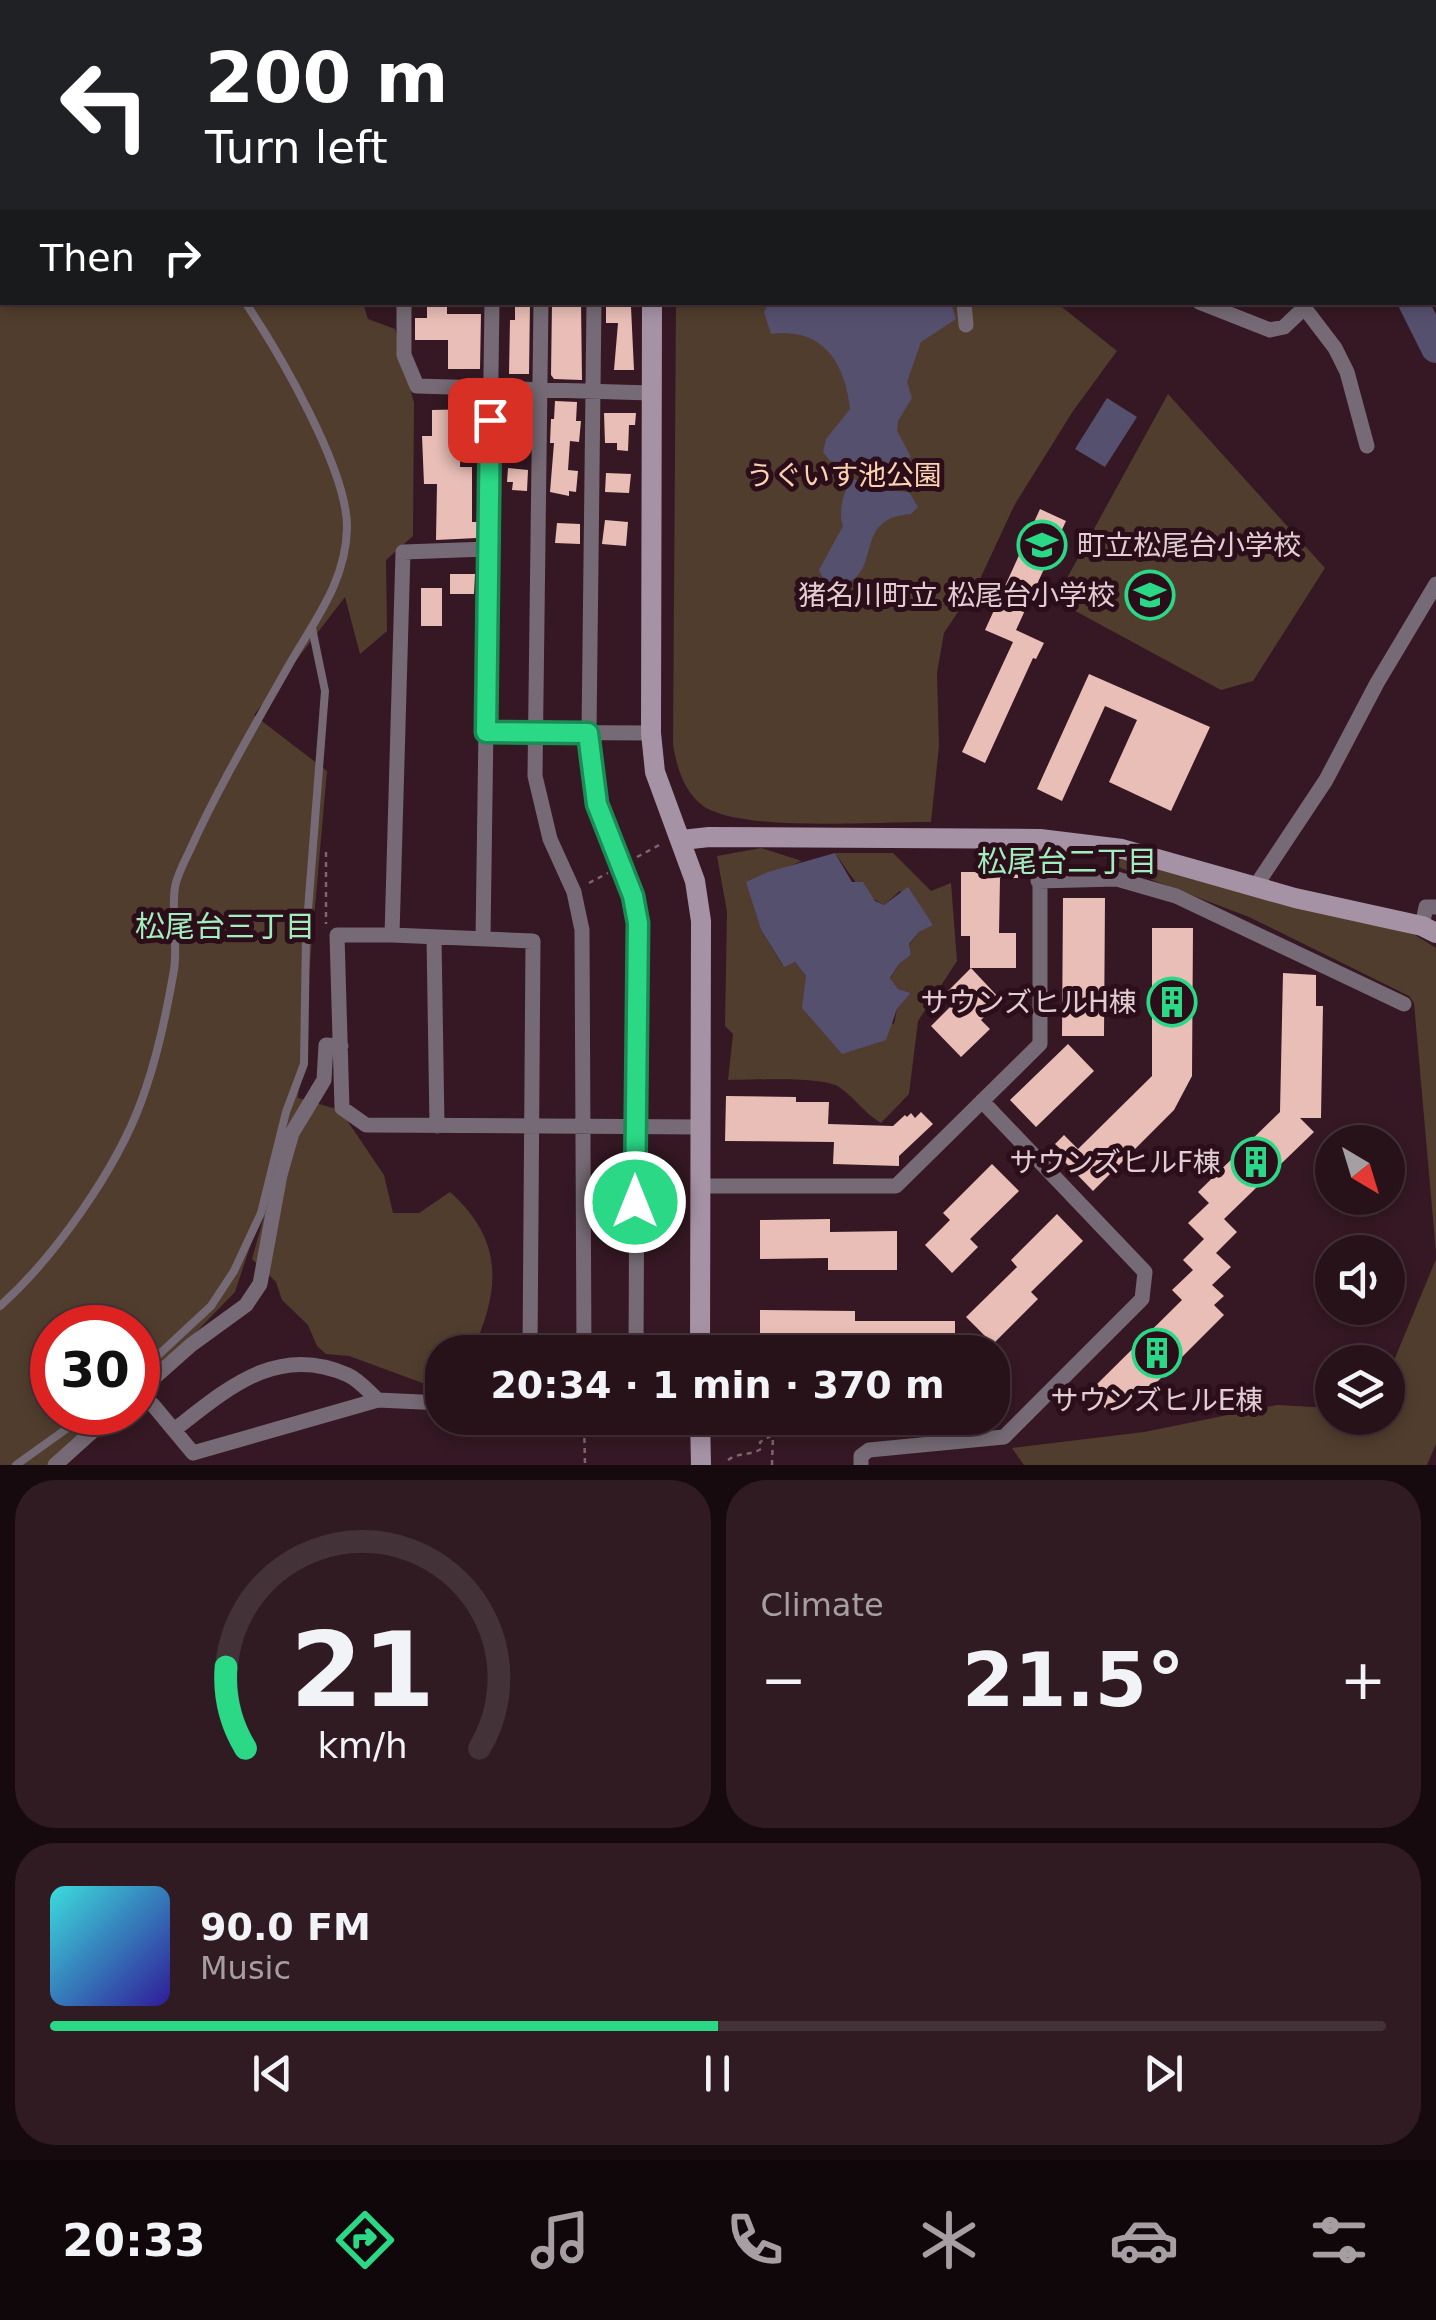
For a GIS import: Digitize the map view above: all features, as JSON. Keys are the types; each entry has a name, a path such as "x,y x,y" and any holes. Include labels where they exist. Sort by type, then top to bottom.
{"street":[{"path":"404,305 404,355 417,386 651,393"},
{"path":"484,939 492,305"},
{"path":"541,305 536,776 550,839 574,892 582,930 584,1335"},
{"path":"594,305 588,733 597,804 633,896 638,923 636,1335"},
{"path":"652,305 651,733 655,772 695,881 701,921 700,1335"},
{"path":"964,305 966,325"},
{"path":"1207,305 1270,330 1284,327 1302,305 1335,348 1347,372 1367,446"},
{"path":"392,936 403,552 488,550"},
{"path":"1256,886 1326,780 1377,682 1436,584"},
{"path":"486,732 651,733"},
{"path":"682,840 1040,839 1122,848 1429,930 1426,907 1436,907"},
{"path":"700,1186 896,1186 1040,1044 1040,839"},
{"path":"1038,881 1118,879 1176,896 1404,1004"},
{"path":"530,1335 532,1126 533,941 337,936 342,1108 366,1125 437,1126 532,1126 582,1126 635,1126 701,1127"},
{"path":"434,937 437,1126"},
{"path":"160,1373 246,1305 260,1284 280,1174 292,1132 324,1080 326,1045 341,1046"},
{"path":"862,1465 862,1456 868,1450 1004,1437 1142,1299 1145,1272 982,1101"},
{"path":"174,1430 234,1384 278,1364 313,1366 350,1376 378,1400"},
{"path":"160,1412 193,1453 378,1400 425,1402"},
{"path":"54,1465 88,1435"},
{"path":"700,1435 701,1465"}],"lane":[{"path":"0,1306 36,1271 104,1176 140,1105 163,1031 176,958 175,886 213,801 325,607 342,565 347,525 332,461 274,346 247,305"},
{"path":"160,1353 210,1306 234,1271 261,1213 286,1112 304,1064 306,936 325,692 312,628"},
{"path":"16,1465 58,1435"}],"path":[{"path":"326,840 326,936"},
{"path":"584,1435 585,1465"},
{"path":"728,1460 736,1453 756,1452 760,1442 773,1436 772,1465"}],"green space":[{"path":"0,305 364,305 368,319 395,329 414,403 413,536 386,560 387,631 360,654 345,597 254,715 327,771 298,1098 340,1110 384,1175 393,1213 419,1213 450,1192 468,1210 489,1248 492,1287 488,1308 479,1335 425,1335 425,1384 349,1356 326,1354 317,1346 308,1325 282,1300 276,1282 252,1259 286,1137 235,1292 160,1369 160,1305 30,1305 30,1435 96,1435 66,1465 0,1465"},
{"name":"うぐいす池公園","path":"676,305 1060,305 1117,351 1073,411 1015,504 980,579 944,633 937,673 939,746 931,822 811,824 720,814 702,805 686,786 673,744"},
{"path":"1168,394 1325,568 1253,681 1221,690 1055,600"},
{"path":"761,848 802,861 747,883 761,930 783,966 795,962 806,976 806,992 894,1024 897,1009 911,993 898,989 890,979 899,964 911,955 909,945 919,932 933,924 900,891 884,905 868,895 835,853 893,853 931,891 951,883 957,961 918,1021 909,1094 881,1123 845,1091 831,1084 786,1079 728,1080 733,1034 725,1026 727,912 717,856"},
{"path":"1120,859 1415,935 1436,948 1436,1253 1414,1003 1409,996 1249,917 1118,867"},
{"path":"1436,1259 1436,1444 1427,1465 1024,1465 1012,1448 1144,1432 1277,1405 1315,1407 1315,1435 1405,1435 1405,1345 1400,1345"}],"shaded area":[{"path":"768,305 952,305 956,319 921,342 907,382 912,398 898,421 897,431 911,457 892,467 876,461 861,466 830,461 823,452 826,439 850,409 843,376 828,351 817,342 789,333 771,334 764,312"},
{"path":"1107,398 1137,417 1105,467 1075,449"},
{"path":"854,479 878,490 909,492 918,507 911,514 891,518 879,527 858,575 847,583 827,587 819,570 843,526 842,501"},
{"path":"835,853 852,882 863,882 875,901 884,905 908,887 933,925 919,932 909,944 911,955 890,978 898,989 911,993 897,1009 886,1040 842,1054 802,1008 806,976 795,962 784,967 761,930 746,882"}],"building":[{"path":"427,305 447,305 447,314 481,314 480,369 448,369 448,340 415,340 415,318 427,318"},
{"path":"515,305 530,305 529,374 509,374 510,320 515,320"},
{"path":"552,305 581,305 582,380 554,379"},
{"path":"606,307 631,307 634,370 614,370 618,323 606,323"},
{"path":"555,401 577,402 576,421 581,421 579,442 570,441 568,470 578,471 576,492 569,491 569,496 550,492 554,443 550,443 551,419"},
{"path":"474,409 474,428 461,428 460,467 472,467 472,522 477,522 477,538 436,540 437,484 424,484 422,436 432,436 432,410"},
{"path":"604,413 636,413 635,425 629,425 628,451 617,450 617,443 605,443"},
{"path":"512,416 528,417 528,442 510,440"},
{"path":"508,468 528,470 527,491 512,490 513,482 507,482"},
{"path":"606,473 631,474 629,493 605,492"},
{"path":"1040,509 1066,521 1016,630 1044,643 1036,659 1033,658 985,763 962,752 1013,642 985,630"},
{"path":"605,520 628,522 626,546 602,544"},
{"path":"557,523 580,524 580,544 555,543"},
{"path":"450,574 475,574 474,594 450,594"},
{"path":"421,588 442,588 442,626 421,626"},
{"path":"1089,674 1210,727 1171,811 1109,782 1137,720 1105,706 1062,801 1037,789"},
{"path":"996,854 1018,854 1018,878 1000,878 999,933 1016,933 1016,968 970,968 970,936 961,936 961,872 984,872 984,858 996,858"},
{"path":"1063,898 1105,898 1104,1036 1062,1036"},
{"name":"サウンズヒルH棟","path":"1152,928 1193,928 1192,1076 1174,1110 1093,1191 1063,1160 1067,1155 1055,1144 1064,1135 1078,1149 1152,1076"},
{"path":"971,968 1001,1000 981,1020 990,1029 961,1057 931,1026 954,1003 945,994"},
{"path":"1283,973 1316,975 1316,1006 1323,1006 1321,1118 1300,1118 1314,1132 1224,1219 1237,1232 1216,1253 1231,1267 1212,1285 1224,1296 1214,1305 1224,1315 1141,1398 1135,1392 1112,1415 1089,1392 1182,1300 1172,1290 1193,1270 1183,1260 1204,1239 1188,1223 1209,1203 1198,1192 1280,1112"},
{"path":"1068,1044 1094,1071 1036,1127 1010,1100"},
{"path":"726,1096 796,1097 796,1102 829,1102 828,1124 893,1126 905,1115 911,1113 915,1118 921,1112 933,1124 899,1156 899,1166 833,1164 834,1142 725,1141"},
{"path":"992,1164 1019,1191 970,1239 978,1247 952,1273 925,1245 950,1220 943,1213"},
{"path":"1057,1214 1083,1241 1031,1292 1038,1299 1002,1335 984,1335 966,1317 1017,1267 1011,1260"},
{"path":"830,1219 830,1232 897,1231 897,1270 828,1270 828,1258 760,1259 760,1220"},
{"path":"760,1310 855,1311 855,1321 955,1321 955,1335 760,1335"}],"waterway":[{"path":"1414,305 1436,348"}],"place":[{"name":"町立松尾台小学校","path":"1042,545"},
{"name":"猪名川町立 松尾台小学校","path":"1150,595"},
{"name":"サウンズヒルH棟","path":"1172,1002"},
{"name":"サウンズヒルF棟","path":"1256,1162"},
{"name":"サウンズヒルE棟","path":"1157,1353"}],"district":[{"name":"松尾台二丁目","path":"1067,862"},
{"name":"松尾台三丁目","path":"225,927"}],"route":[{"path":"490,420 486,732 588,733 597,804 633,896 638,923 635,1202"}]}
